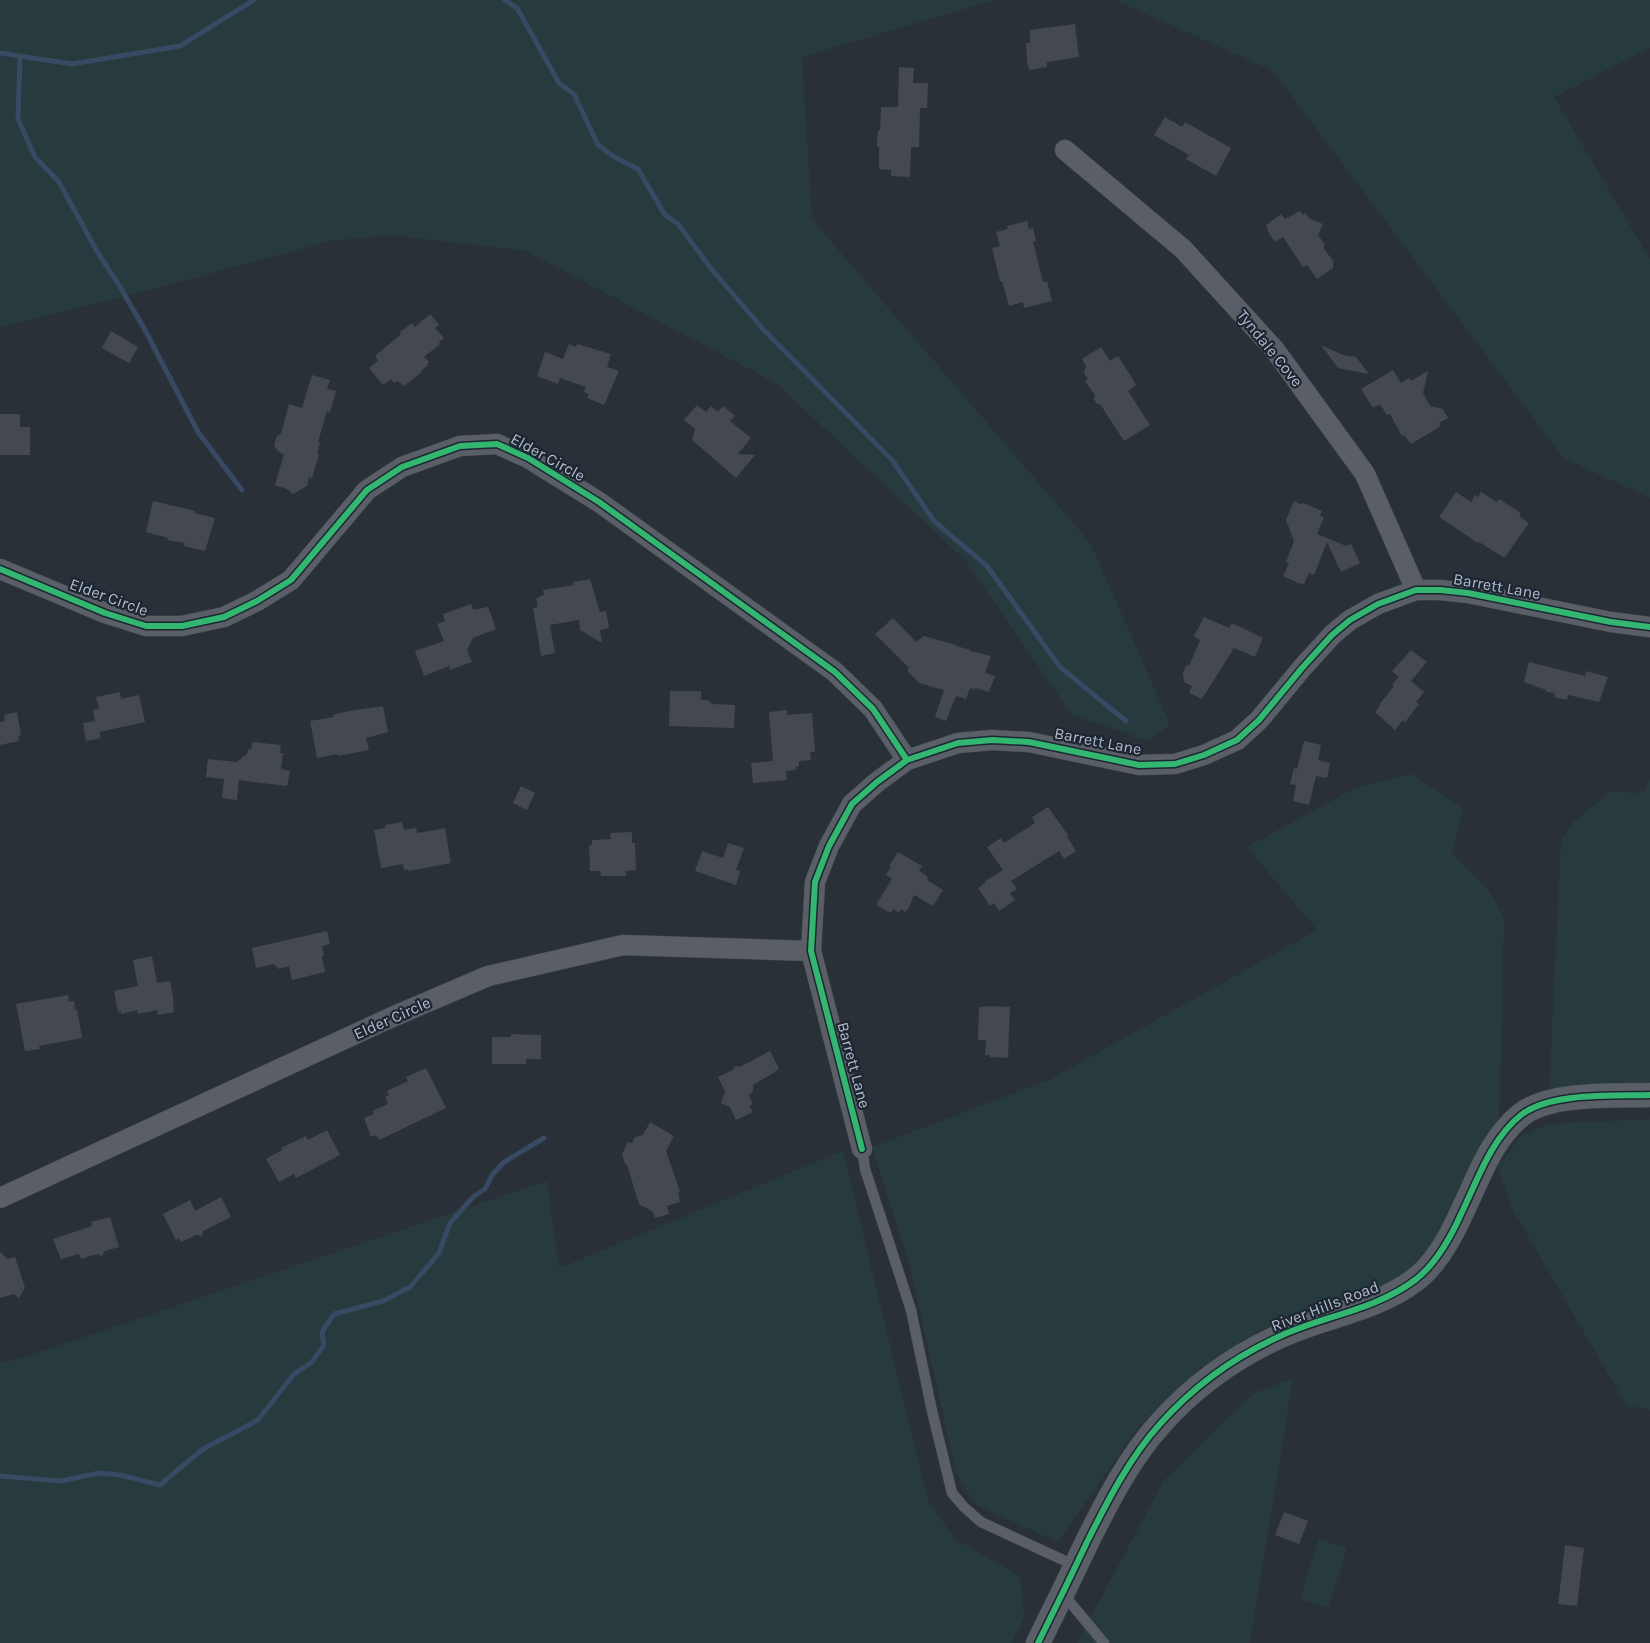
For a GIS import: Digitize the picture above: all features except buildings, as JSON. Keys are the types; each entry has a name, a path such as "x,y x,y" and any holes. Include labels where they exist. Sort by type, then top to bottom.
{"street":[{"name":"Tyndale Cove","path":"1065,150 1183,249 1274,349 1365,474 1416,590"},
{"name":"Elder Circle","path":"0,569 104,613 146,626 182,626 224,617 258,601 291,580 367,490 402,467 460,446 497,444 528,458 599,502 835,672 873,709 908,760"},
{"name":"Barrett Lane","path":"862,1148 810,951 815,882 829,846 852,804 877,782 908,760 958,743 992,740 1029,742 1139,765 1175,764 1204,755 1237,740 1260,720 1326,642 1350,620 1378,604 1416,590 1468,593 1611,622 1650,627"},
{"name":"Elder Circle","path":"0,1198 390,1018 488,976 623,945 810,951"},
{"name":"River Hills Road","path":"1038,1643 1111,1494 1158,1425 1184,1398 1212,1376 1276,1338 1314,1323 1373,1304 1416,1280 1437,1257 1453,1232 1489,1155 1503,1133 1522,1114 1543,1104 1568,1098 1650,1095"}],"lane":[{"path":"862,1148 865,1170 911,1310 932,1411 952,1493 964,1508 981,1522 1076,1566"},
{"path":"1062,1593 1104,1643"}],"green space":[{"path":"0,0 995,0 802,57 812,219 1091,544 1170,724 1149,741 1072,715 965,560 777,384 526,251 390,235 330,241 120,298 0,327"},
{"path":"1115,0 1650,0 1650,48 1554,97 1650,259 1650,498 1563,458 1273,71"},
{"path":"1412,774 1463,808 1452,853 1489,891 1504,918 1500,1104 1496,1130 1424,1257 1397,1278 1346,1304 1263,1329 1200,1368 1140,1425 1058,1542 976,1505 956,1473 909,1262 872,1147 1049,1080 1317,930 1247,847 1355,788"},
{"path":"1650,779 1650,1082 1549,1091 1561,841 1574,821 1610,792 1643,793"},
{"path":"1650,1119 1650,1410 1626,1405 1513,1210 1497,1167 1521,1136 1548,1124"},
{"path":"843,1151 928,1501 955,1539 1020,1576 1024,1618 1012,1643 0,1643 0,1363 15,1360 547,1181 559,1268"},
{"path":"1293,1378 1250,1643 1077,1643 1164,1480 1254,1393"},
{"path":"1319,1539 1347,1548 1328,1608 1300,1599"}],"waterway":[{"path":"0,53 72,64 180,46 254,0"},
{"path":"505,0 517,8 559,83 574,94 598,145 613,156 638,169 665,215 678,224 709,266 762,328 892,460 934,521 987,566 1060,667 1126,721"},
{"path":"20,57 18,119 35,157 59,182 98,253 145,330 198,432 242,490"},
{"path":"0,1476 61,1481 99,1473 120,1475 160,1485 203,1449 258,1420 294,1374 312,1362 324,1345 322,1332 334,1314 383,1301 410,1287 439,1253 450,1223 473,1197 485,1189 492,1175 504,1162 544,1138"}],"cycle path":[{"path":"0,569 105,613 146,626 182,626 224,617 257,601 291,580 367,490 402,467 460,446 497,444 528,458 599,502 835,672 873,709 907,760"},
{"path":"862,1149 811,951 815,882 829,846 852,804 877,782 907,760 958,743 992,740 1029,742 1139,765 1175,764 1204,755 1237,740 1259,720 1332,635 1350,620 1378,604 1416,590 1468,593 1611,622 1650,627"},
{"path":"1038,1643 1120,1479 1139,1450 1160,1424 1199,1386 1260,1346 1293,1330 1382,1299 1423,1274 1453,1231 1493,1148 1501,1136 1521,1115 1548,1102 1565,1099 1650,1095"}]}
